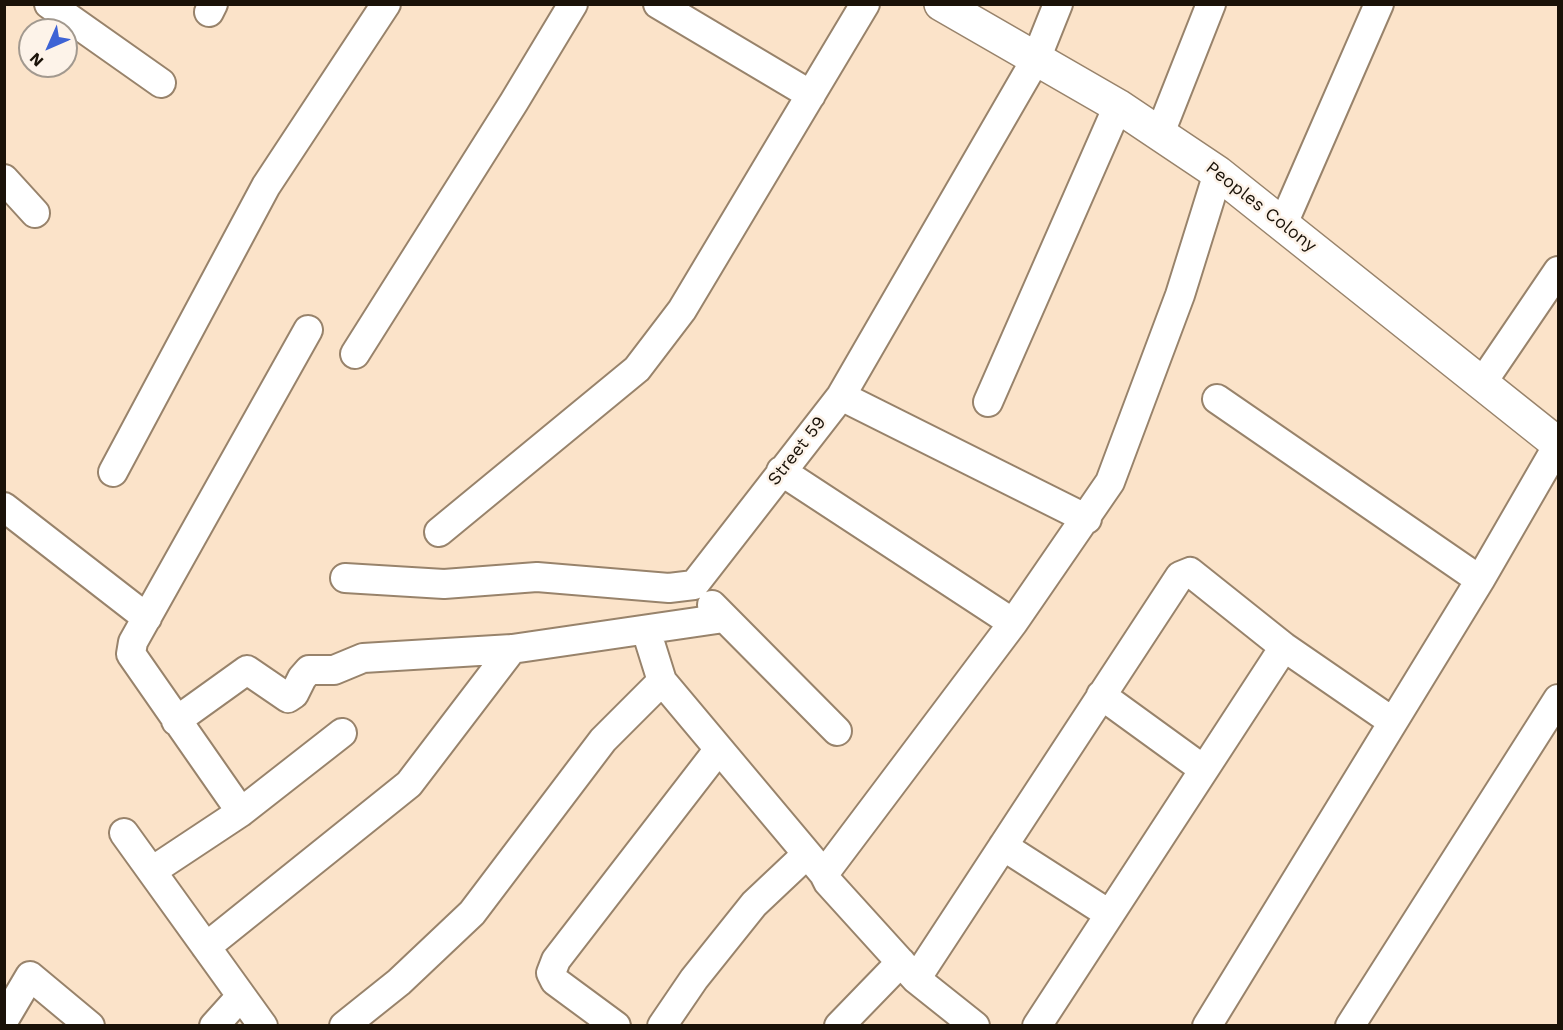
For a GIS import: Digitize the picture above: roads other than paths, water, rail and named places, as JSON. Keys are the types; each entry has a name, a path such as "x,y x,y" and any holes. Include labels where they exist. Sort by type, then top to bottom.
{"street":[{"path":"113,472 266,186 386,4"},
{"path":"355,354 573,4"},
{"path":"657,4 811,95"},
{"path":"439,532 637,369 682,310 865,4"},
{"name":"Peoples Colony","path":"940,4 1119,106 1218,173 1558,445"},
{"name":"Street 59","path":"694,585 841,396 1036,59 1058,4"},
{"path":"1160,132 1211,4"},
{"path":"1283,224 1379,4"},
{"path":"57,7 161,83"},
{"path":"988,402 1119,106"},
{"path":"662,1026 694,979 754,904 816,864 1012,623 1087,519 1110,482 1134,423 1180,295 1218,173"},
{"path":"4,179 35,213"},
{"path":"1482,383 1558,271"},
{"path":"242,812 131,654 134,642 147,618 308,330"},
{"path":"841,396 1087,519"},
{"path":"1217,399 1480,579"},
{"path":"1208,1026 1480,579 1558,445"},
{"path":"781,471 1012,623"},
{"path":"4,507 147,618"},
{"path":"839,1026 908,971 1003,846 1180,576 1190,572 1284,647 1393,722"},
{"path":"345,578 444,584 537,577 669,588 694,585 837,731"},
{"path":"177,721 247,670 288,699 294,694 309,670 334,670 363,658 512,649 724,618"},
{"path":"646,630 663,681 816,864 828,882 908,971 975,1026"},
{"path":"1038,1026 1284,647"},
{"path":"206,947 409,784 512,649"},
{"path":"344,1026 399,982 472,913 603,740 663,681"},
{"path":"1101,695 1203,769"},
{"path":"1350,1026 1558,699"},
{"path":"152,871 242,812 342,733"},
{"path":"616,1026 555,981 551,973 556,960 719,749"},
{"path":"124,833 262,1026"},
{"path":"1003,846 1109,914"},
{"path":"4,1020 30,976 90,1026"},
{"path":"214,1026 242,996"}]}
